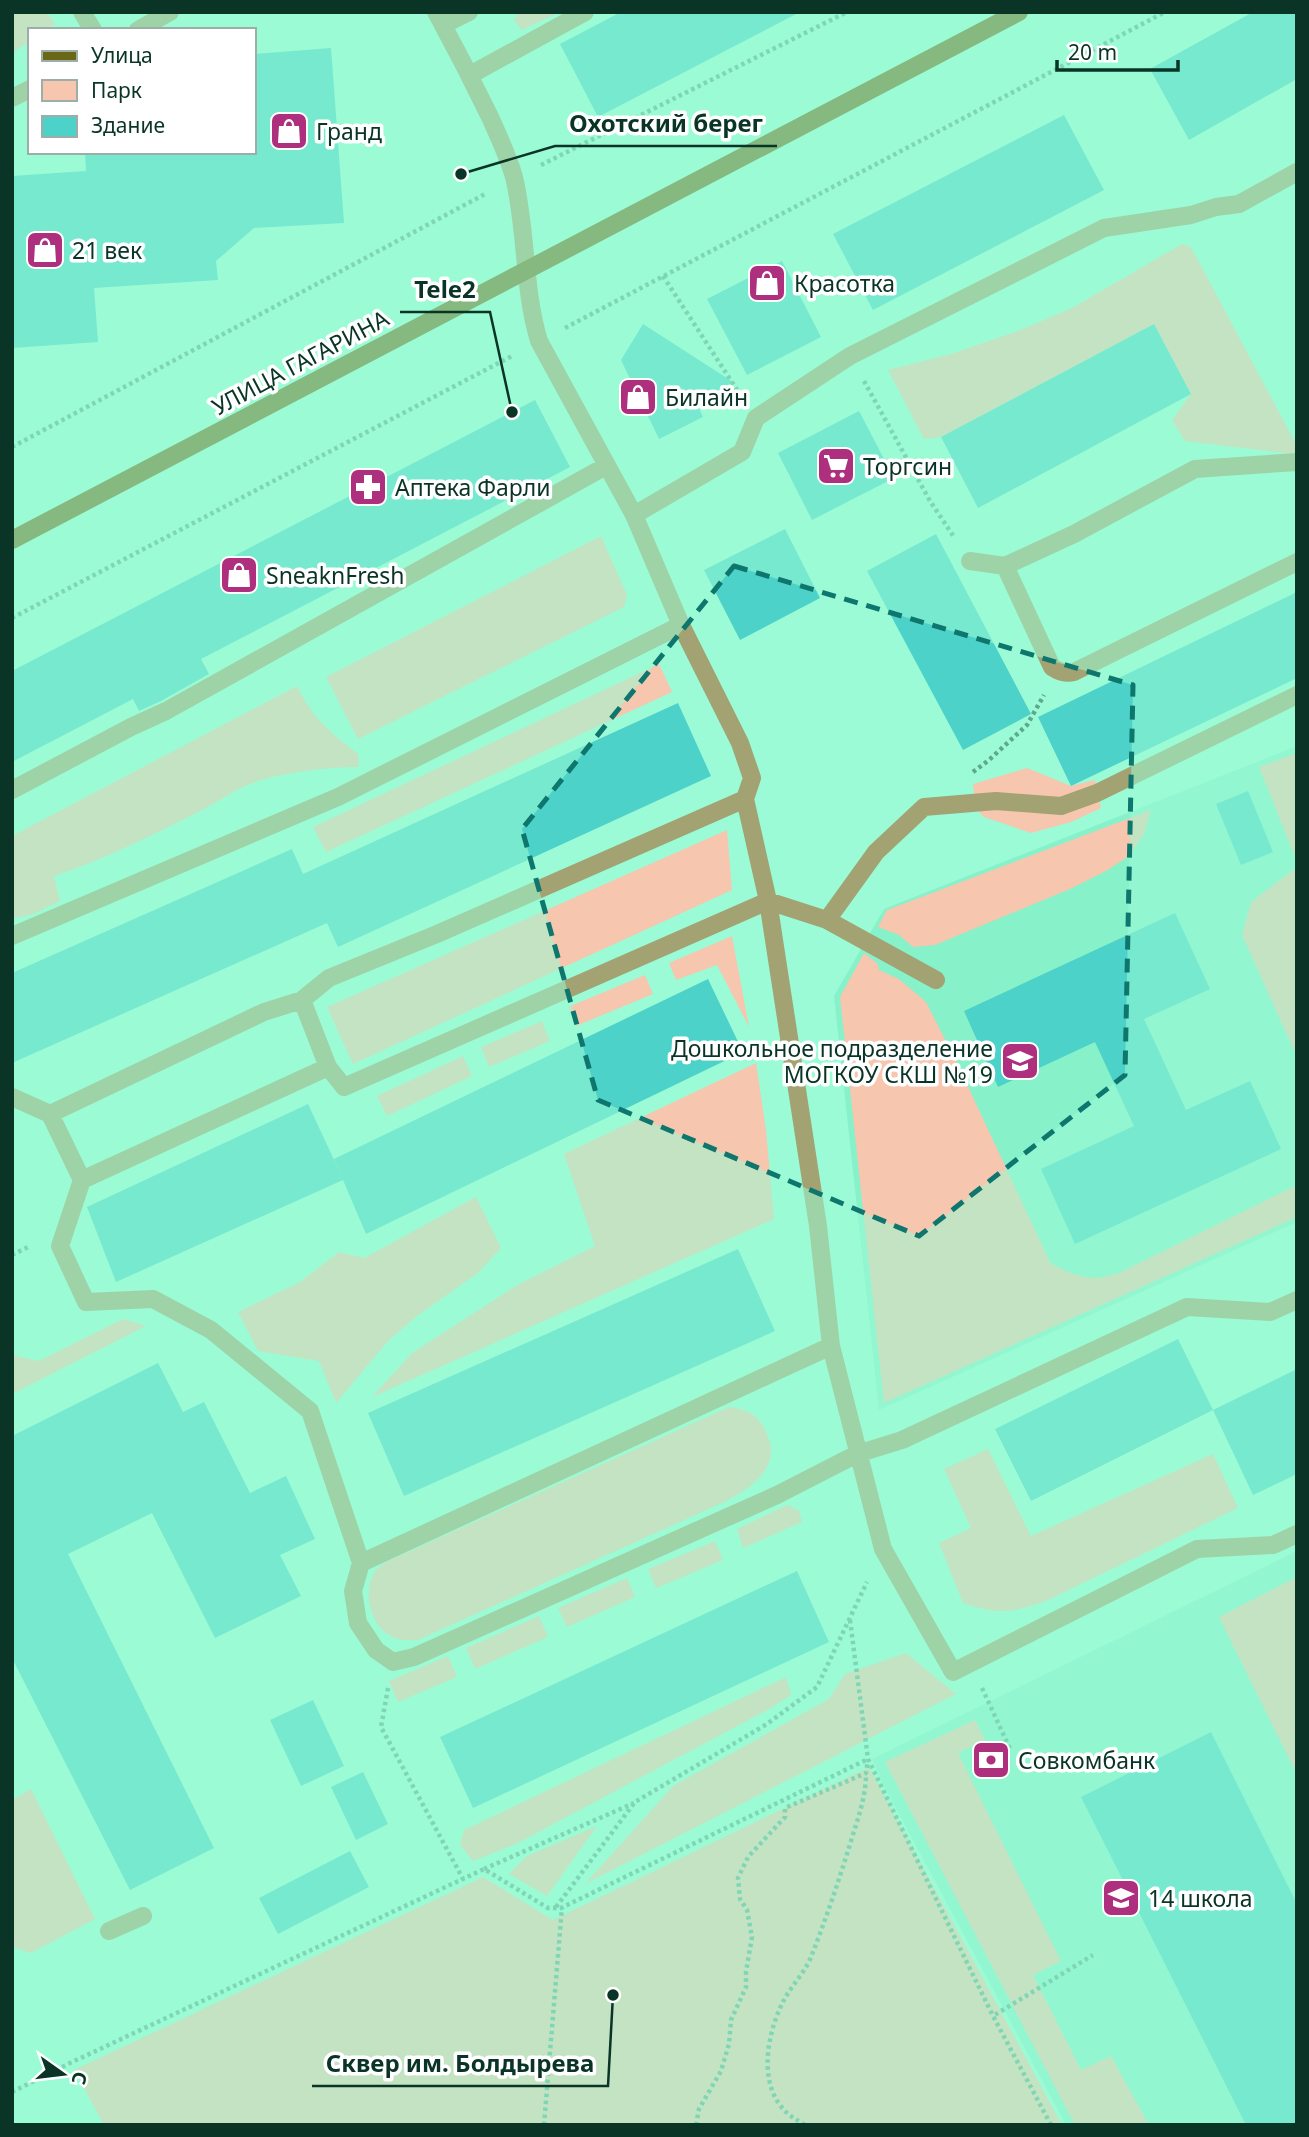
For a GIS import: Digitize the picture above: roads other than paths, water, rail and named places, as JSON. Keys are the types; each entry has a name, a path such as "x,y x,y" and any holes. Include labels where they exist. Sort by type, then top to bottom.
{"main road":[{"name":"УЛИЦА ГАГАРИНА","path":"12,540 1019,12"}],"lane":[{"path":"82,12 92,28"},
{"path":"142,28 170,12"},
{"path":"469,12 440,19 470,75 506,153 514,178 533,320 539,341 634,515 681,625 740,743 752,778 745,799 768,901 818,1226 831,1346 883,1549 953,1672 1197,1549 1273,1545 1297,1534"},
{"path":"470,75 585,12"},
{"path":"12,99 28,90"},
{"path":"634,515 743,452 756,418 850,356 1104,228 1191,215 1216,207 1239,204 1297,172"},
{"path":"970,561 1005,566 1074,534 1195,469 1297,462"},
{"path":"12,790 166,711 606,466"},
{"path":"1005,566 1052,667 1066,674 1297,562"},
{"path":"12,936 338,797 681,625"},
{"path":"827,920 876,852 923,807 996,801 1061,806 1097,793 1297,695"},
{"path":"50,1114 264,1012 302,1000 329,978 437,934 745,799"},
{"path":"302,1000 328,1067 344,1087 768,901 827,920 936,980"},
{"path":"82,1180 328,1067"},
{"path":"12,1097 50,1114 82,1180 60,1247 86,1302 153,1299 211,1330 310,1411 361,1563 353,1591 358,1623 376,1650 393,1662 414,1657 458,1639 777,1495 857,1454 902,1440 1186,1307 1270,1312 1297,1300"},
{"path":"361,1563 831,1346"},
{"path":"109,1931 143,1916"}],"place":[{"name":"Гранд","path":"289,131"},
{"name":"Охотский берег","path":"461,174"},
{"name":"21 век","path":"45,250"},
{"name":"Красотка","path":"767,283"},
{"name":"Билайн","path":"638,397"},
{"name":"Tele2","path":"512,412"},
{"name":"Торгсин","path":"836,466"},
{"name":"Аптека Фарли","path":"368,487"},
{"name":"SneaknFresh","path":"239,575"},
{"name":"Дошкольное подразделение МОГКОУ СКШ №19","path":"1020,1061"},
{"name":"Совкомбанк","path":"991,1760"},
{"name":"14 школа","path":"1121,1898"},
{"name":"Сквер им. Болдырева","path":"613,1995"}]}
